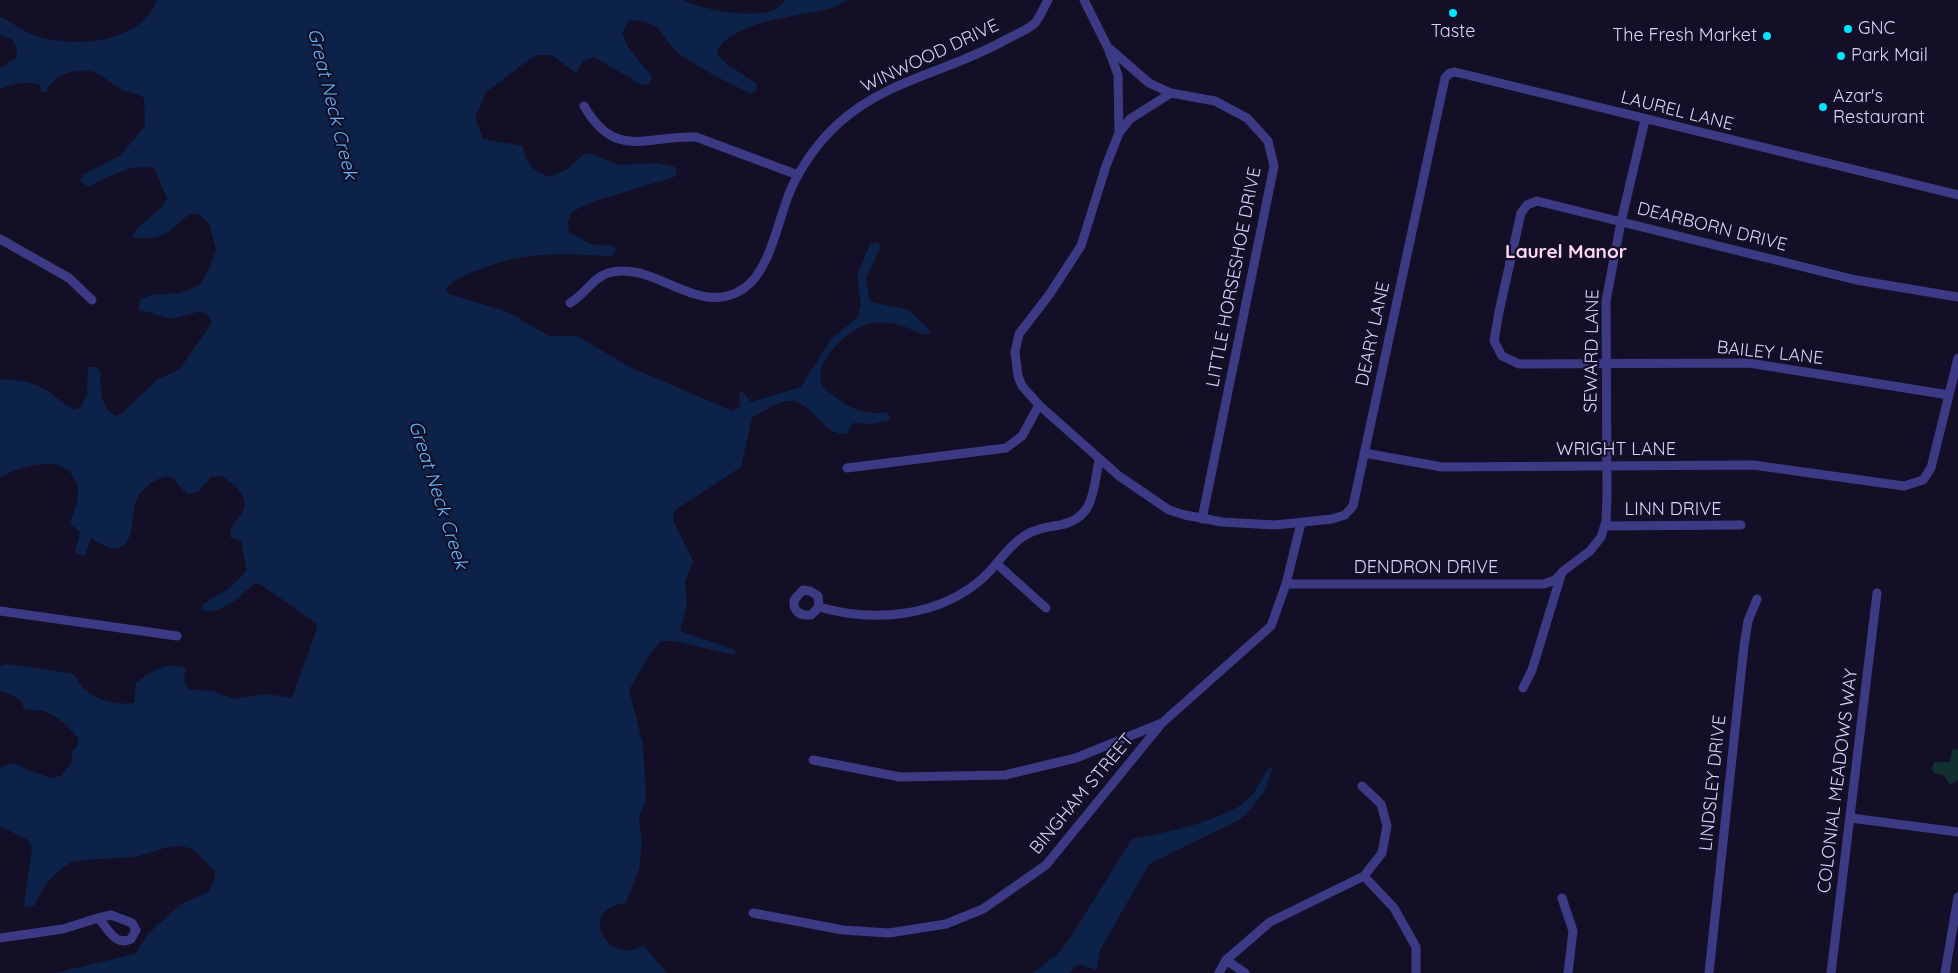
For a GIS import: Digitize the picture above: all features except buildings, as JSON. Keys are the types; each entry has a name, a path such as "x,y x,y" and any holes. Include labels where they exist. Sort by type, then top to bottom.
{"street":[{"name":"WINWOOD DRIVE","path":"570,304 600,277 613,272 638,274 677,289 702,296 724,296 743,289 753,281 764,264 798,175 817,146 832,129 859,107 882,92 913,78 957,64 992,48 1035,24 1048,0"},
{"path":"1084,0 1108,48 1118,75 1119,134"},
{"name":"LITTLE HORSESHOE DRIVE","path":"1108,48 1149,83 1171,93 1215,102 1248,118 1268,141 1274,166 1202,519"},
{"name":"LAUREL LANE","path":"1433,132 1444,78 1455,72 1958,195"},
{"path":"1119,134 1130,119 1171,93"},
{"path":"584,106 598,127 615,138 634,142 696,137 798,175"},
{"name":"SEWARD LANE","path":"1604,526 1607,466 1606,364 1608,288 1645,120"},
{"name":"DEARY LANE","path":"1119,134 1106,166 1082,246 1054,289 1022,330 1016,343 1018,376 1022,386 1039,405 1099,460 1159,504 1184,515 1245,524 1320,521 1341,517 1353,506 1433,132"},
{"name":"DEARBORN DRIVE","path":"1508,271 1521,213 1532,202 1537,201 1856,280 1958,297"},
{"path":"0,239 69,278 92,300"},
{"name":"BAILEY LANE","path":"1508,271 1494,340 1502,356 1512,362 1557,365 1749,363 1949,395"},
{"name":"WRIGHT LANE","path":"1364,453 1442,467 1753,465 1904,486 1923,480 1931,468 1958,358"},
{"path":"847,468 1006,448 1022,436 1039,405"},
{"path":"819,607 861,615 922,610 963,593 997,564 1024,536 1042,528 1075,521 1082,515 1091,501 1099,460"},
{"name":"BINGHAM STREET","path":"753,912 843,930 889,933 946,924 983,909 1046,865 1162,723 1271,626 1286,584 1301,523"},
{"name":"LINN DRIVE","path":"1604,526 1741,525"},
{"name":"DENDRON DRIVE","path":"1286,584 1544,584 1555,580 1596,544 1604,526"},
{"path":"997,564 1046,608"},
{"path":"1523,688 1532,670 1562,572"},
{"name":"COLONIAL MEADOWS WAY","path":"1831,973 1852,818 1877,593"},
{"name":"LINDSLEY DRIVE","path":"1709,973 1744,646 1748,621 1757,599"},
{"path":"0,611 177,636"},
{"path":"813,760 900,777 1004,775 1076,758 1162,723"},
{"path":"1219,973 1226,960 1270,922 1364,876 1382,853 1387,826 1381,804 1362,786"},
{"path":"1852,818 1958,832"},
{"path":"1364,876 1394,908 1416,947 1416,973"},
{"path":"1945,973 1958,897"},
{"path":"1562,898 1573,931 1568,973"},
{"path":"0,938 62,929 98,918"},
{"path":"1226,960 1245,973"}],"green space":[{"path":"1952,749 1958,750 1958,780 1950,785 1944,775 1934,773 1932,769 1934,762 1950,762"}],"water":[{"name":"Great Neck Creek","path":"157,0 683,0 715,10 753,14 765,13 776,9 786,0 848,0 835,7 749,27 724,42 717,53 725,63 756,83 757,88 754,93 749,93 714,75 681,55 656,27 641,21 629,20 622,34 628,47 652,77 649,84 642,85 594,57 583,61 576,73 552,55 535,55 486,92 475,117 483,139 523,146 526,158 531,166 550,177 566,170 582,156 589,153 619,165 657,163 675,167 677,173 674,177 595,201 573,211 568,221 569,232 590,244 614,246 616,250 612,256 544,255 512,259 478,270 461,278 445,289 449,294 508,312 549,336 577,336 630,367 732,411 741,406 739,393 743,392 751,402 801,387 831,339 857,318 861,305 857,276 870,244 877,242 881,246 866,278 870,302 907,309 930,330 930,333 923,335 892,323 879,322 864,325 844,338 835,347 822,367 820,377 824,388 829,392 857,410 876,413 888,412 890,420 871,424 853,423 846,434 837,433 797,402 788,401 780,403 752,417 741,467 675,510 673,520 693,561 685,582 687,605 680,631 736,650 734,655 675,641 661,641 651,652 629,690 643,744 646,800 639,817 642,843 639,869 626,903 611,907 602,915 600,925 603,935 609,944 619,949 630,950 643,945 667,973 55,973 135,954 149,933 181,904 208,892 214,881 215,871 195,851 178,846 134,857 74,861 53,876 34,906 28,907 24,905 32,848 28,840 0,826 0,768 11,763 50,778 61,776 73,761 71,753 77,746 79,739 53,715 43,711 23,708 23,703 11,694 0,691 0,666 9,664 74,674 91,695 99,699 125,704 134,703 136,683 160,668 172,666 186,668 184,679 188,689 213,691 233,699 267,694 292,698 317,628 316,623 260,584 255,583 224,607 217,610 202,610 203,604 230,588 247,570 241,541 230,537 232,527 242,513 245,501 240,491 221,476 211,477 199,491 188,494 168,476 158,479 145,488 136,501 129,538 125,544 120,547 110,548 91,538 85,556 75,553 80,532 70,524 77,503 78,490 74,478 67,470 57,465 33,465 21,468 0,478 0,379 32,383 75,410 81,407 87,394 88,367 96,367 100,371 102,397 106,408 116,416 121,414 158,379 179,370 212,323 208,316 201,311 171,319 138,309 141,299 152,295 180,293 200,285 209,269 216,250 209,223 198,214 189,214 170,231 158,237 133,237 140,226 159,210 167,198 154,168 137,167 129,169 112,175 89,187 80,181 83,175 121,155 145,126 144,98 122,90 103,77 89,71 74,72 60,77 54,81 46,93 40,91 41,85 32,83 15,84 0,89 0,68 16,58 17,49 13,40 0,34 0,17 31,34 47,39 84,42 103,40 120,35 135,27 148,15"},
{"path":"1273,767 1264,792 1251,809 1239,820 1149,864 1100,950 1097,970 1079,964 1069,973 1033,973 1057,955 1070,938 1132,839 1188,826 1229,812 1250,798 1269,768"}],"place":[{"name":"Taste","path":"1453,13"},
{"name":"GNC","path":"1848,29"},
{"name":"The Fresh Market","path":"1767,36"},
{"name":"Park Mail","path":"1841,56"},
{"name":"Azar's Restaurant","path":"1823,107"}],"district":[{"name":"Laurel Manor","path":"1566,252"}]}
